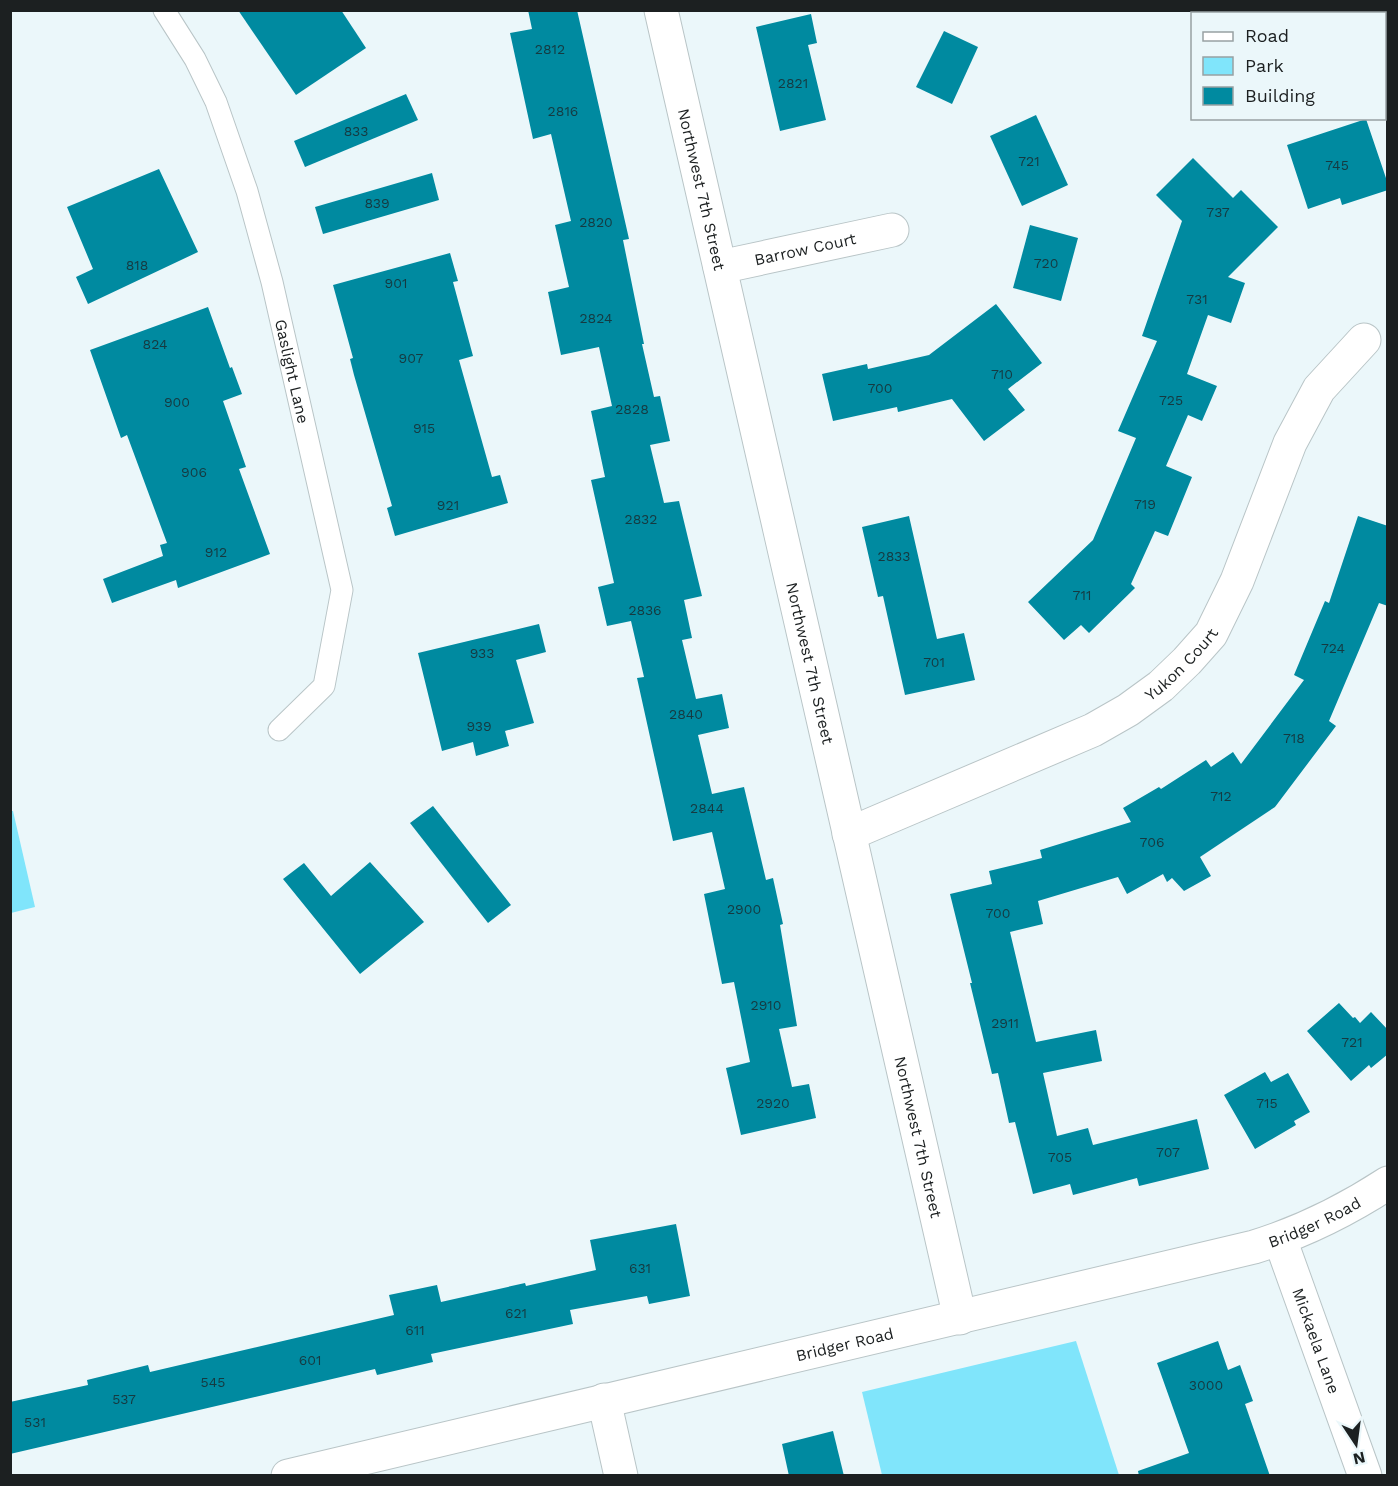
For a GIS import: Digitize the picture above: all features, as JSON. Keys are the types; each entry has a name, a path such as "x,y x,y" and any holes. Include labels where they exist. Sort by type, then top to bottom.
{"street":[{"name":"Northwest 7th Street","path":"661,10 960,1318"},
{"name":"Barrow Court","path":"720,267 892,230"},
{"name":"Yukon Court","path":"849,834 1093,730 1128,710 1153,692 1187,661 1211,634 1225,608 1262,519 1290,443 1319,389 1365,340"},
{"name":"Bridger Road","path":"288,1476 960,1318 1280,1239 1323,1222 1354,1206 1388,1183"},
{"name":"Mickaela Lane","path":"1280,1239 1365,1476"},
{"path":"604,1400 621,1476"}],"lane":[{"name":"Gaslight Lane","path":"165,10 195,60 216,102 247,191 272,282 342,590 324,686 279,730"}],"green space":[{"path":"11,811 13,811 35,907 11,913"},
{"path":"1076,1341 1119,1475 882,1475 862,1392"}],"building":[{"path":"238,10 341,10 366,48 296,95"},
{"path":"528,10 577,10 629,239 623,240 644,344 642,344 654,397 660,396 670,441 650,445 664,503 679,501 702,596 684,600 692,638 682,640 696,699 722,694 729,728 698,735 712,794 744,787 766,880 773,878 783,924 780,925 797,1026 779,1029 792,1087 809,1084 816,1118 741,1135 726,1068 750,1062 734,982 722,984 704,894 725,889 712,832 673,841 637,678 644,677 631,621 607,626 598,587 614,583 591,480 605,477 591,411 612,406 599,347 561,355 548,292 569,287 555,225 571,221 551,134 533,139 510,33 532,29"},
{"path":"811,14 817,43 808,45 826,120 780,131 756,27"},
{"path":"944,31 978,47 952,104 916,87"},
{"path":"406,94 418,120 305,167 294,141"},
{"path":"1036,115 1068,185 1022,206 990,136"},
{"path":"1366,120 1388,190 1342,205 1340,198 1308,209 1287,145"},
{"path":"1193,158 1233,198 1241,190 1278,227 1228,277 1245,283 1231,323 1208,315 1187,374 1217,386 1202,421 1188,415 1166,466 1192,477 1168,536 1155,531 1131,584 1135,588 1089,633 1081,625 1064,640 1028,602 1093,540 1136,438 1118,431 1157,341 1142,336 1182,221 1156,195"},
{"path":"159,169 198,252 88,304 76,277 93,269 67,207"},
{"path":"432,173 439,200 323,234 315,207"},
{"path":"1030,225 1078,238 1061,301 1013,288"},
{"path":"450,253 458,281 453,282 473,356 459,360 492,477 500,475 508,503 395,536 387,508 392,506 354,375 350,359 353,358 333,285"},
{"path":"996,304 1042,363 1008,389 1025,410 984,441 952,399 898,412 897,407 833,421 822,374 867,364 868,369 929,355"},
{"path":"208,307 242,394 223,401 246,467 239,469 270,554 178,588 176,580 112,603 103,579 163,556 160,545 167,543 127,435 121,438 90,350"},
{"path":"909,516 937,639 964,633 975,680 905,695 883,596 878,597 862,527"},
{"path":"1358,516 1388,526 1388,606 1379,603 1329,721 1336,726 1275,807 1200,857 1211,876 1184,891 1172,878 1167,882 1163,874 1127,894 1118,877 1038,901 1043,924 1010,932 1036,1042 1096,1030 1102,1061 1043,1073 1057,1136 1088,1128 1093,1145 1197,1119 1209,1169 1139,1186 1137,1178 1073,1195 1070,1184 1033,1194 1015,1122 1009,1123 998,1073 992,1074 950,894 992,884 989,871 1042,858 1040,850 1131,822 1123,808 1159,787 1161,789 1206,760 1211,767 1233,752 1241,764 1304,680 1294,675 1325,601 1329,603"},
{"path":"539,624 546,652 516,660 534,723 505,731 509,746 476,756 473,742 442,751 418,653"},
{"path":"433,806 511,905 488,923 410,823"},
{"path":"370,862 424,922 360,974 283,879 304,863 331,896"},
{"path":"1339,1003 1360,1023 1371,1012 1388,1030 1388,1054 1371,1068 1369,1065 1351,1081 1307,1031"},
{"path":"1265,1072 1271,1082 1288,1073 1310,1112 1294,1121 1296,1125 1255,1149 1224,1095"},
{"path":"676,1224 690,1296 649,1304 647,1296 570,1310 573,1324 431,1354 433,1362 377,1375 375,1369 10,1454 10,1402 88,1385 87,1380 148,1365 150,1372 394,1315 389,1295 437,1285 441,1302 596,1270 590,1240"},
{"path":"1218,1341 1228,1370 1240,1365 1253,1401 1245,1404 1270,1476 1139,1476 1138,1471 1189,1453 1157,1363"},
{"path":"833,1431 844,1476 789,1476 782,1444"}]}
